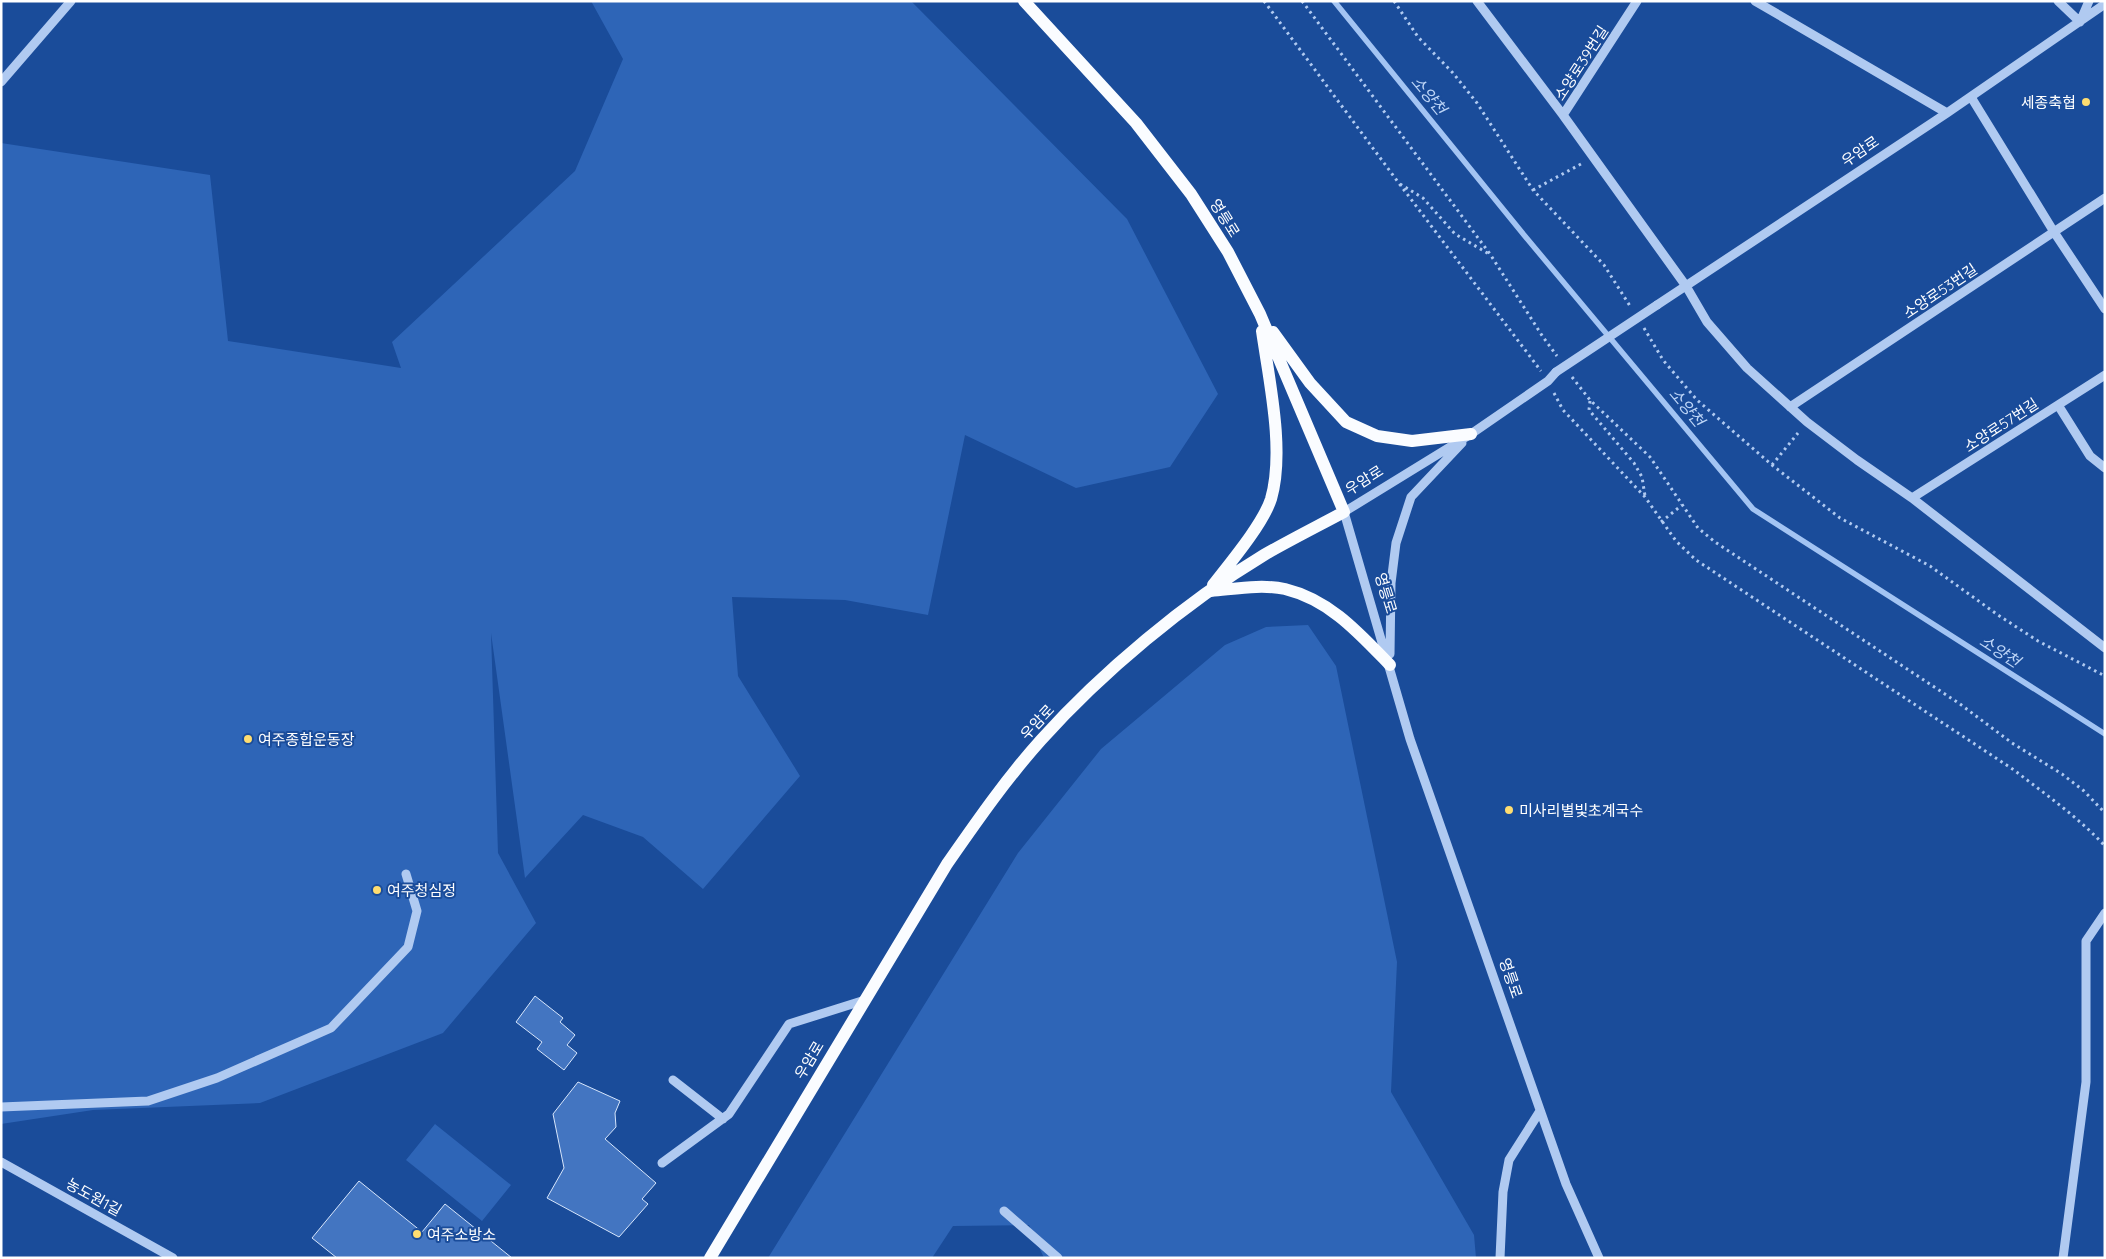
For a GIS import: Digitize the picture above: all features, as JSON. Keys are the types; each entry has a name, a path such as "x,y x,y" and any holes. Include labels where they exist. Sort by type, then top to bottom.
{"main road":[{"name":"영릉로","path":"1024,1 1136,123 1191,194 1228,252 1260,314 1344,512"},
{"path":"1260,314 1310,383 1346,422 1376,436 1412,441 1470,434"},
{"path":"1209,591 1254,530 1270,499 1276,468 1276,429 1260,314"},
{"name":"우암로","path":"710,1258 947,864 991,802 1041,740 1096,685 1152,635 1209,591 1264,555 1344,512"},
{"path":"1209,591 1252,587 1284,589 1314,600 1347,621 1390,665"}],"street":[{"path":"1,82 71,1"},
{"path":"1477,1 1594,158 1686,286 1707,322 1741,362 1807,422 1912,498 2105,648"},
{"name":"소양로39번길","path":"1563,116 1637,1"},
{"path":"1755,1 1947,113"},
{"path":"2058,1 2080,22 2089,1"},
{"name":"우암로","path":"1344,512 1470,434 1548,381 1556,372 1971,97 2105,4"},
{"path":"1971,97 2054,232 2105,309"},
{"name":"소양로53번길","path":"1790,407 2105,198"},
{"name":"소양로57번길","path":"1912,498 2105,375"},
{"path":"2058,405 2090,456 2105,468"},
{"path":"1390,665 1391,583 1396,543 1411,497 1470,434"},
{"name":"영릉로","path":"1344,512 1410,738 1566,1184 1599,1258"},
{"path":"1,1107 4,1109 148,1101 217,1078 331,1028 408,947 418,911 406,874"},
{"path":"2063,1258 2086,1082 2086,942 2105,913"},
{"path":"662,1163 729,1114 789,1024 865,1000"},
{"path":"673,1080 723,1119"},
{"path":"1500,1258 1503,1192 1509,1160 1540,1111"},
{"name":"농도원1길","path":"1,1162 173,1258"},
{"path":"1004,1211 1058,1258"}],"path":[{"path":"1264,1 1548,381 1563,410 1645,497 1676,541 1696,560 2014,770 2055,801 2094,834 2105,846"},
{"path":"1302,1 1490,254 1542,337 1560,361"},
{"path":"1394,1 1418,37 1453,73 1477,103 1533,190 1604,265 1634,313"},
{"path":"1533,190 1594,158"},
{"path":"1398,182 1423,198 1455,234 1490,254"},
{"path":"1638,320 1663,360 1697,400 1772,465 1840,518 1930,566 2022,630 2105,676"},
{"path":"1572,376 1590,400 1650,457 1698,528 1715,542 1960,704 2012,743 2062,774 2084,791 2105,813"},
{"path":"1590,400 1589,410 1634,463 1642,477 1645,497"},
{"path":"1772,465 1807,422"},
{"path":"1661,522 1682,505"}],"shaded area":[{"path":"591,1 911,1 1127,219 1218,394 1170,467 1076,488 965,435 928,615 845,600 732,597 738,676 800,776 703,889 643,837 583,815 525,878 491,633 498,853 536,923 443,1033 260,1103 93,1110 1,1124 1,143 210,175 228,341 401,368 392,342 575,171 623,59"},
{"path":"1308,625 1336,666 1397,962 1391,1092 1474,1235 1476,1258 1044,1258 1029,1225 953,1226 932,1258 768,1258 1018,853 1101,749 1225,645 1266,627"},
{"path":"435,1124 511,1185 482,1221 406,1160"}],"building":[{"path":"535,996 563,1018 560,1022 575,1035 567,1045 577,1053 564,1070 537,1049 542,1042 516,1022"},
{"path":"578,1082 620,1101 615,1113 616,1127 605,1139 656,1183 642,1199 648,1204 619,1237 547,1198 564,1168 553,1114"},
{"path":"359,1181 422,1232 445,1204 512,1258 337,1258 312,1238"}],"waterway":[{"name":"소양천","path":"1334,1 1524,235 1753,509 2105,734"}],"place":[{"name":"세종축협","path":"2086,102"},
{"name":"여주종합운동장","path":"248,739"},
{"name":"미사리별빛초계국수","path":"1509,810"},
{"name":"여주청심정","path":"377,890"},
{"name":"여주소방소","path":"417,1234"}]}
